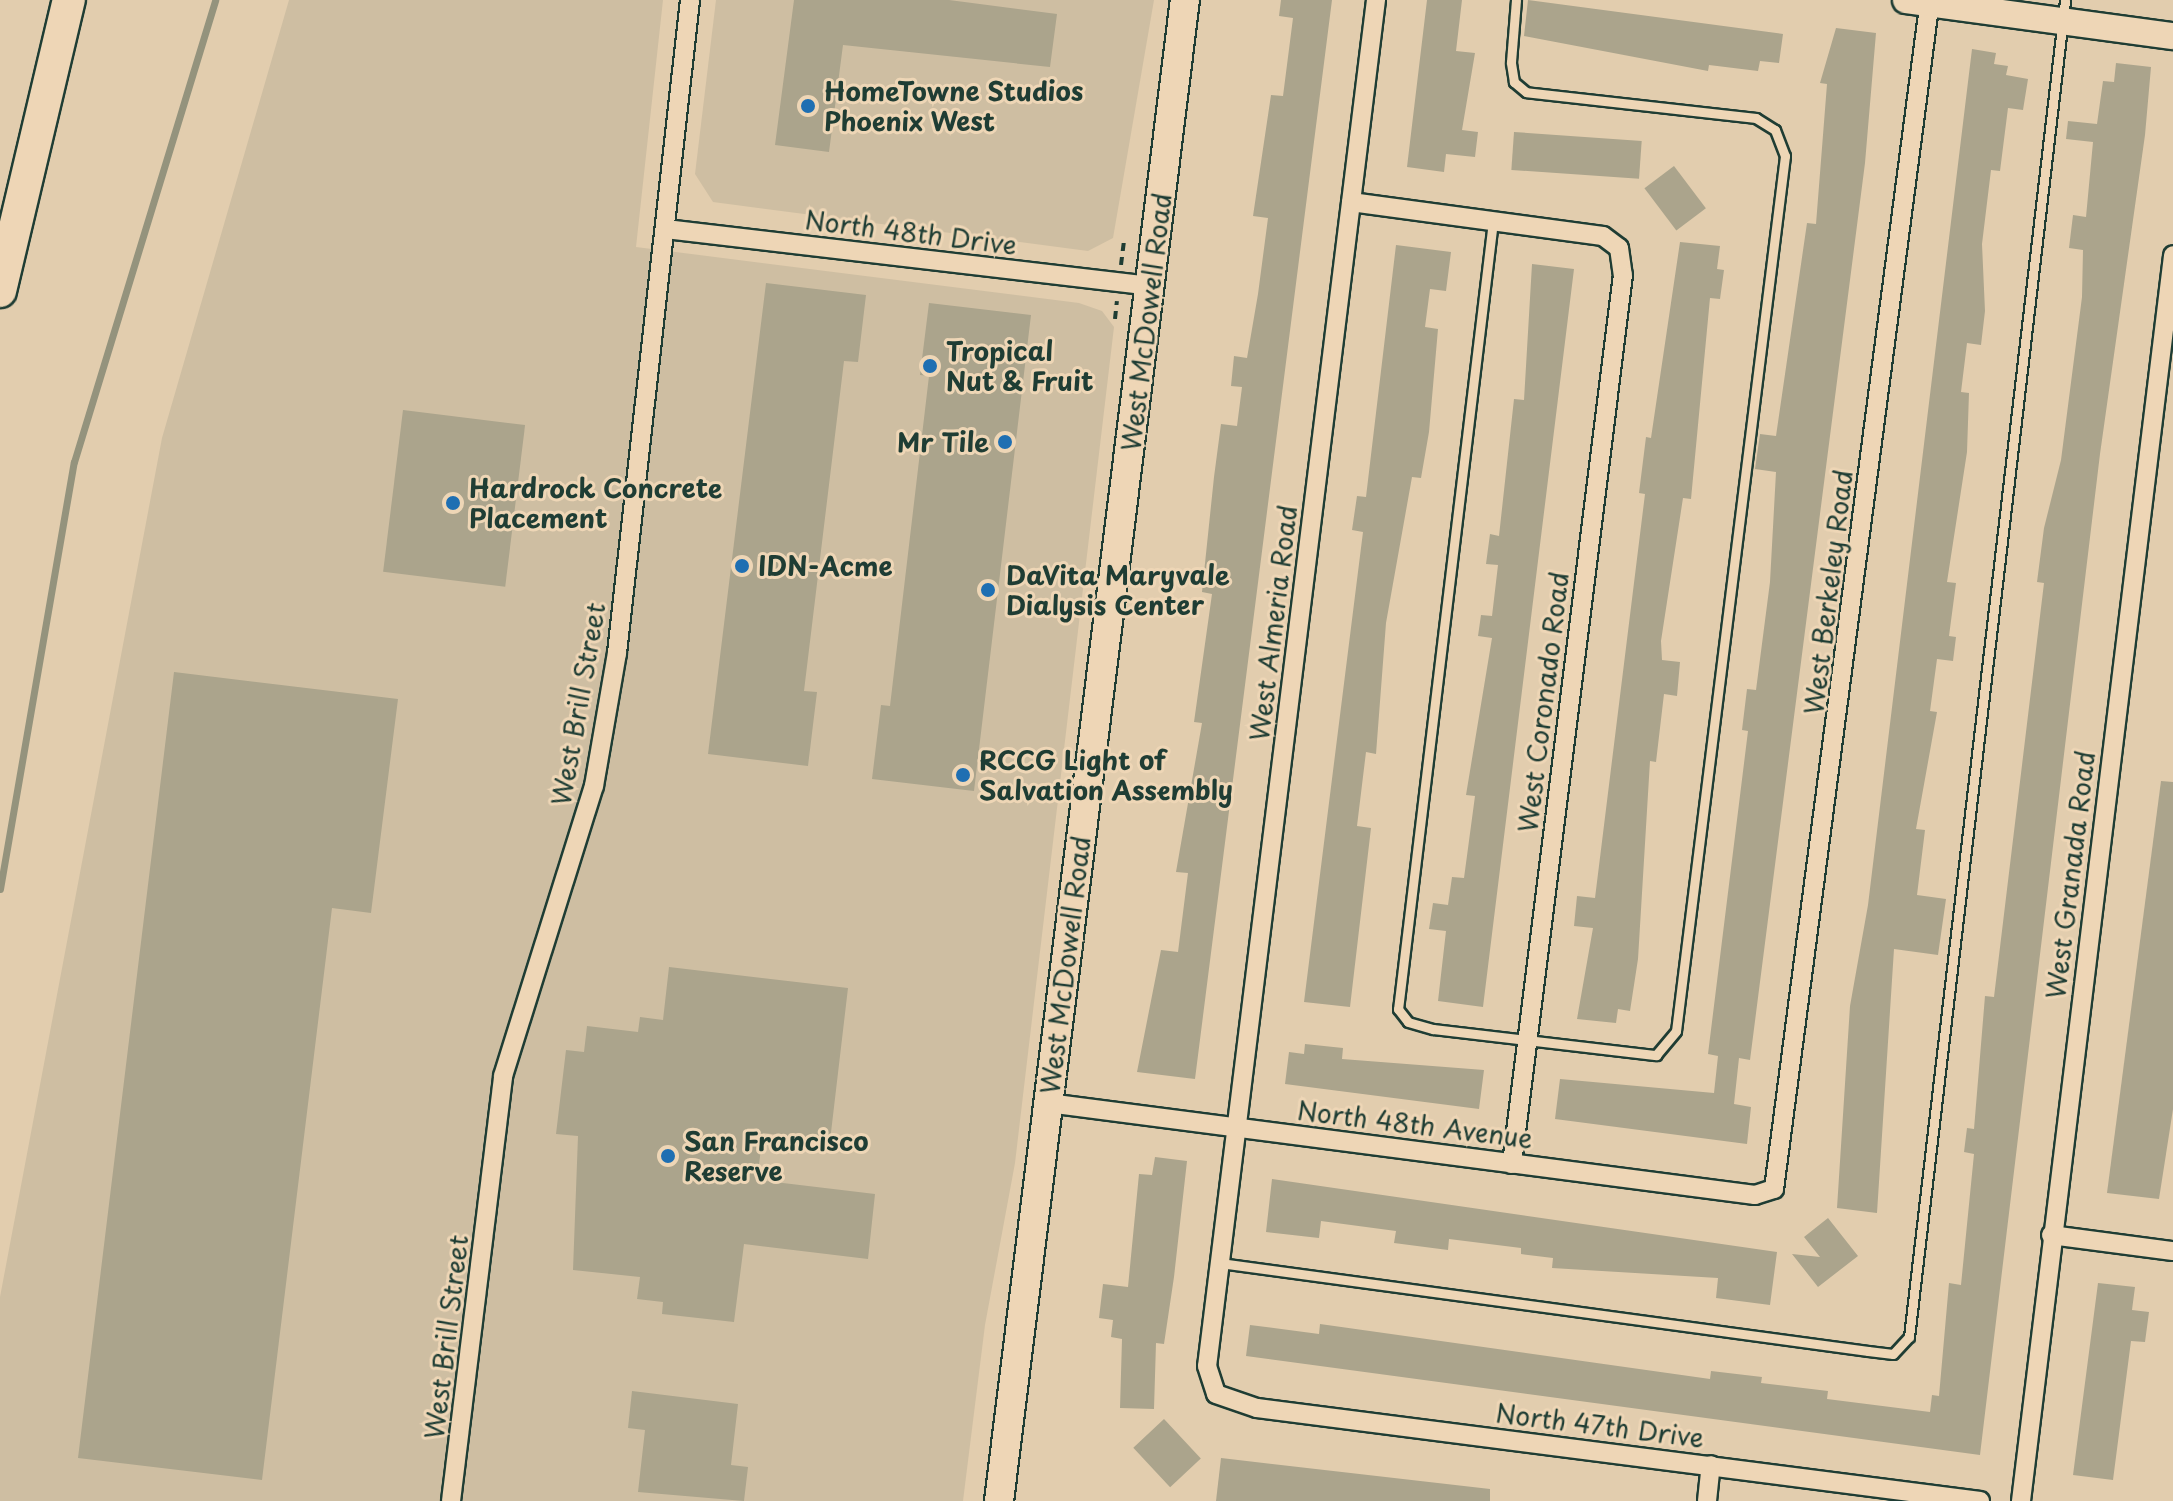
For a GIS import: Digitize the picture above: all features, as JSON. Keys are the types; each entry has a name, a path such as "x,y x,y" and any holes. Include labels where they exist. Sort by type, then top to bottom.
{"highway":[{"path":"0,291 69,0"}],"main road":[{"name":"West McDowell Road","path":"999,1501 1185,0"}],"street":[{"name":"West Brill Street","path":"451,1501 503,1076 598,771 666,229 690,0"},
{"name":"West Almeria Road","path":"1216,1394 1207,1366 1376,0"},
{"path":"1922,1 2064,10 2173,36"},
{"name":"West Berkeley Road","path":"1774,1189 1922,1"},
{"path":"1351,202 1493,221"},
{"name":"West Coronado Road","path":"1493,221 1603,236 1619,248 1623,275 1512,1164"},
{"name":"North 48th Drive","path":"666,229 1150,286"},
{"name":"West Granada Road","path":"2021,1501 2051,1235 2173,255"},
{"name":"North 48th Avenue","path":"1048,1103 1755,1195 1774,1189"},
{"path":"2051,1235 2173,1251"},
{"name":"North 47th Drive","path":"1216,1394 1257,1408 1980,1501"},
{"path":"1707,1501 1711,1465"}],"lane":[{"path":"1493,221 1398,1009 1408,1022 1433,1029 1656,1055 1676,1031 1785,156 1775,130 1756,118 1526,92 1514,82 1511,62 1516,0"},
{"path":"1220,1263 1893,1354 1909,1337 2064,10"}],"shaded area":[{"path":"289,0 663,0 636,247 1079,303 1102,311 1114,327 1015,1163 985,1325 963,1501 0,1501 0,1297 162,438"},
{"path":"716,0 1154,0 1113,238 1088,251 713,202 695,174"}],"building":[{"name":"HomeTowne Studios Phoenix West","path":"794,0 949,0 1057,14 1050,67 843,45 829,152 775,145"},
{"path":"1281,0 1332,0 1195,1079 1137,1072 1161,950 1178,952 1188,873 1176,872 1202,723 1194,722 1212,594 1202,592 1214,477 1221,424 1237,426 1242,387 1231,386 1234,356 1247,358 1258,294 1268,218 1253,216 1271,95 1283,96 1293,18 1279,16"},
{"path":"1427,0 1462,0 1456,51 1475,53 1462,130 1478,132 1475,157 1446,154 1444,172 1407,167"},
{"path":"1528,0 1783,34 1779,63 1760,61 1758,71 1709,65 1708,71 1524,36"},
{"path":"1836,28 1876,33 1865,163 1750,1060 1739,1058 1734,1104 1751,1107 1747,1144 1555,1119 1560,1079 1714,1093 1718,1056 1708,1054 1748,731 1742,730 1747,689 1756,690 1770,582 1776,472 1755,469 1760,434 1776,436 1807,223 1816,224 1827,84 1820,83"},
{"path":"1972,49 1996,53 1994,64 2008,66 2006,75 2028,79 2023,110 2008,108 2000,171 1991,170 1982,244 1985,311 1981,345 1967,343 1961,392 1969,393 1967,452 1947,582 1956,583 1949,636 1956,637 1953,661 1937,659 1930,711 1937,712 1916,829 1925,830 1917,895 1946,899 1938,955 1894,949 1877,1213 1837,1208 1850,1006 1868,905"},
{"path":"2116,63 2151,67 2145,135 2100,454 1980,1455 1246,1356 1250,1325 1319,1334 1320,1324 1710,1379 1711,1371 1762,1377 1761,1383 1828,1391 1827,1399 1930,1412 1932,1395 1939,1396 1949,1283 1961,1285 1974,1154 1964,1152 1967,1128 1974,1129 1985,996 1994,997 2044,583 2037,582 2044,528 2061,460 2082,297 2083,250 2069,248 2073,215 2086,217 2093,142 2066,139 2068,121 2097,124 2103,81 2114,82"},
{"path":"1514,132 1642,141 1639,179 1511,170"},
{"path":"1674,166 1706,208 1676,231 1644,188"},
{"path":"1680,242 1720,246 1717,269 1724,270 1720,299 1710,298 1691,499 1683,498 1661,641 1662,660 1680,662 1677,696 1664,694 1656,762 1650,761 1638,959 1630,1011 1618,1009 1616,1023 1577,1019 1593,928 1574,926 1577,896 1595,898 1645,494 1639,493 1646,437 1651,438"},
{"path":"1396,245 1451,252 1446,291 1430,289 1425,327 1438,329 1429,432 1421,478 1412,477 1386,623 1376,754 1366,752 1357,826 1371,828 1350,1007 1304,1002 1363,532 1352,530 1357,496 1366,497"},
{"path":"1532,264 1574,269 1483,1007 1438,1001 1446,931 1429,929 1433,903 1448,905 1452,877 1464,878 1475,796 1466,795 1492,638 1478,636 1481,615 1492,616 1498,565 1486,564 1490,534 1499,536 1514,399 1524,400"},
{"path":"766,283 866,295 858,362 844,361 804,691 817,692 808,766 708,754"},
{"path":"929,303 1031,315 974,791 872,779 881,705 890,706 929,376 920,375"},
{"name":"Hardrock Concrete Placement","path":"403,410 525,425 505,587 383,572"},
{"path":"174,672 398,699 371,913 332,908 262,1480 78,1458"},
{"path":"2161,781 2173,782 2173,1109 2159,1199 2107,1193"},
{"name":"San Francisco Reserve","path":"669,967 848,988 830,1141 763,1133 757,1180 875,1194 868,1259 744,1244 734,1322 662,1314 663,1302 637,1299 640,1277 573,1270 578,1136 556,1134 566,1050 584,1052 587,1026 638,1032 640,1017 663,1020"},
{"path":"1305,1044 1343,1048 1342,1059 1484,1070 1479,1109 1285,1084 1289,1052 1304,1054"},
{"path":"1155,1157 1187,1161 1174,1277 1164,1344 1156,1343 1154,1409 1120,1408 1122,1339 1111,1337 1113,1320 1099,1318 1103,1284 1128,1287 1139,1174 1152,1175"},
{"path":"1272,1179 1777,1252 1770,1305 1716,1298 1718,1278 1552,1268 1553,1258 1521,1254 1521,1248 1449,1239 1448,1250 1394,1243 1396,1231 1321,1221 1319,1238 1266,1232"},
{"path":"1828,1218 1858,1256 1818,1287 1792,1254 1820,1257 1804,1237"},
{"path":"2098,1283 2135,1287 2132,1310 2149,1312 2145,1342 2131,1341 2113,1480 2073,1475"},
{"path":"632,1391 738,1404 731,1465 748,1467 744,1501 638,1492 645,1430 628,1428"},
{"path":"1164,1419 1201,1458 1170,1487 1133,1448"},
{"path":"1221,1458 1490,1489 1490,1501 1216,1501"}],"waterway":[{"path":"0,889 74,462 215,0"}],"place":[{"name":"HomeTowne Studios Phoenix West","path":"808,106"},
{"name":"Tropical Nut & Fruit","path":"930,366"},
{"name":"Mr Tile","path":"1005,442"},
{"name":"Hardrock Concrete Placement","path":"453,503"},
{"name":"IDN-Acme","path":"742,566"},
{"name":"DaVita Maryvale Dialysis Center","path":"988,590"},
{"name":"RCCG Light of Salvation Assembly","path":"963,775"},
{"name":"San Francisco Reserve","path":"668,1156"}]}
